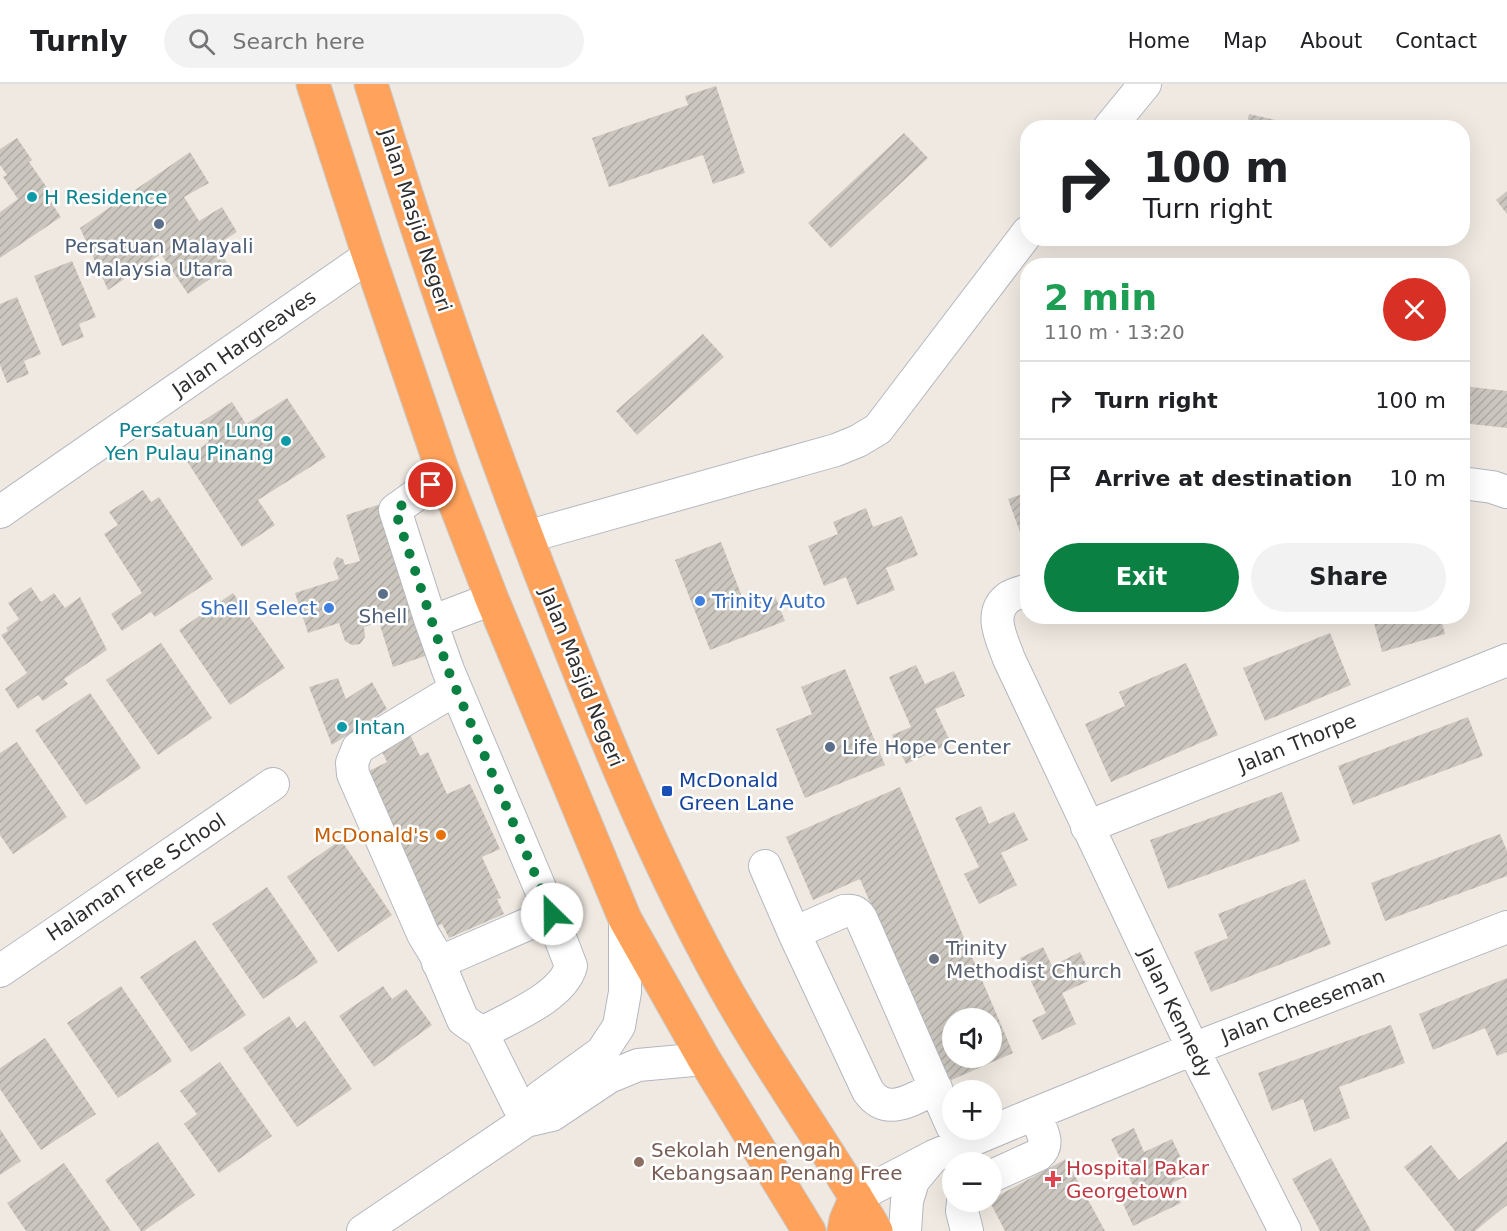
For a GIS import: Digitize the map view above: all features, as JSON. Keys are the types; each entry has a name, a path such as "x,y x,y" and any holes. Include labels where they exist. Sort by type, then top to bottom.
{"highway":[{"path":"313,84 444,475 492,599 625,919 704,1059 809,1231"},
{"name":"Jalan Masjid Negeri","path":"371,84 474,394 526,537 587,691 654,850 711,962 765,1057 876,1231"},
{"path":"844,1231 856,1197"}],"street":[{"path":"1116,120 1145,84"},
{"path":"526,537 836,450 868,435 878,429 1020,243"},
{"name":"Jalan Hargreaves","path":"0,512 369,256"},
{"path":"444,475 395,510 431,622 456,689 552,914 571,966 569,975 546,998 482,1033"},
{"path":"1470,484 1507,492"},
{"name":"Jalan Kennedy","path":"1020,593 1010,597 1000,607 997,616 998,629 1087,827 1193,1049 1285,1231"},
{"path":"431,622 492,599"},
{"name":"Jalan Thorpe","path":"1087,827 1507,660"},
{"path":"456,689 358,748 352,763 356,784 463,1020 482,1033 526,1120"},
{"name":"Halaman Free School","path":"0,971 273,784"},
{"path":"765,866 794,933 873,1099 892,1106 936,1089"},
{"path":"794,933 844,911 851,910 857,913 936,1089 942,1110"},
{"path":"438,963 552,914"},
{"path":"526,1120 540,1097 602,1052 619,1026 625,992 625,919"},
{"name":"Jalan Cheeseman","path":"1002,1124 1034,1114 1193,1049 1507,927"},
{"path":"363,1231 526,1120 552,1115 609,1077 638,1065 704,1059"},
{"path":"1002,1171 1038,1155 1043,1150 1046,1144 1045,1137 1034,1114"},
{"name":"Jalan Cheeseman","path":"856,1197 948,1140"},
{"name":"Jalan Cheeseman","path":"904,1231 907,1201 913,1181 949,1140"},
{"path":"962,1212 968,1231"}],"building":[{"path":"716,86 745,173 713,184 703,155 609,187 592,138 688,105 685,96"},
{"path":"1249,114 1275,120 1248,120"},
{"path":"904,133 928,158 831,248 808,223"},
{"name":"H Residence","path":"17,138 32,160 29,162 50,192 46,195 61,217 0,258 0,212 18,199 3,177 7,175 0,165 0,149"},
{"name":"Persatuan Malayali Malaysia Utara","path":"190,152 209,183 184,197 199,221 222,207 237,232 216,245 229,266 188,294 161,254 108,290 80,228"},
{"path":"1507,191 1507,214 1496,200"},
{"path":"72,261 96,317 79,324 84,337 62,346 34,276"},
{"path":"17,297 41,354 24,361 29,374 7,383 0,365 0,304"},
{"path":"703,334 724,357 637,435 616,411"},
{"path":"1470,387 1507,391 1507,428 1470,424"},
{"path":"287,398 326,457 258,500 275,525 242,547 185,458 209,442 198,424 232,402 246,424"},
{"path":"143,490 151,502 159,497 213,579 155,617 151,612 122,631 111,614 142,593 104,534 118,525 109,512"},
{"path":"1020,495 1020,532 1008,499"},
{"name":"Shell","path":"384,503 431,654 393,667 379,622 364,627 365,637 360,644 352,645 345,641 339,623 308,633 295,593 339,579 333,563 337,557 343,559 345,565 360,561 346,515"},
{"path":"866,508 873,527 902,516 918,555 886,568 895,590 857,605 846,577 824,586 808,546 838,534 833,522"},
{"path":"721,542 746,607 775,596 785,621 710,650 675,560"},
{"path":"31,587 41,602 54,593 65,608 80,597 107,650 64,679 68,684 43,701 38,695 18,709 5,689 27,673 1,635 8,631 6,628 19,619 8,603"},
{"path":"233,593 285,668 230,705 179,630"},
{"path":"1374,624 1442,624 1445,634 1382,652"},
{"path":"1330,633 1351,685 1265,721 1243,668"},
{"path":"161,643 212,718 158,755 106,680"},
{"path":"1186,663 1218,735 1111,782 1085,724 1125,706 1119,692"},
{"path":"916,665 925,684 954,671 965,696 935,709 951,743 906,764 892,735 911,727 889,677"},
{"name":"Life Hope Center","path":"845,669 885,765 805,798 776,729 812,714 801,687"},
{"name":"Intan","path":"338,678 346,699 372,682 387,709 332,745 309,687"},
{"path":"90,693 141,768 86,805 35,730"},
{"path":"1468,717 1483,756 1353,805 1338,766"},
{"name":"McDonald's","path":"407,728 420,756 428,752 447,794 470,784 500,849 482,857 501,898 497,899 504,914 449,938 442,924 433,928 383,820 390,817 369,771 387,762 377,742"},
{"path":"17,742 67,817 13,854 0,835 0,753"},
{"name":"Trinity Methodist Church","path":"900,787 994,1008 942,1008 942,1068 979,1068 952,1080 946,1080 860,879 813,900 786,837"},
{"path":"1282,792 1300,841 1168,889 1150,840"},
{"path":"981,806 989,824 1014,812 1028,840 1001,853 1017,885 979,904 964,874 979,867 955,818"},
{"path":"1500,834 1507,851 1507,876 1385,921 1371,883"},
{"path":"341,840 392,915 338,952 287,877"},
{"path":"1305,879 1331,944 1211,992 1194,952 1228,938 1218,914"},
{"path":"267,887 318,962 263,999 212,924"},
{"path":"195,940 246,1015 191,1052 140,977"},
{"path":"1043,947 1052,966 1080,952 1093,979 1062,993 1076,1024 1042,1040 1032,1020 1046,1013 1020,958"},
{"path":"1507,978 1507,1052 1497,1056 1485,1028 1433,1050 1419,1014"},
{"path":"121,986 172,1061 118,1098 67,1023"},
{"path":"383,986 392,999 406,989 432,1025 374,1067 339,1016"},
{"path":"289,1016 297,1028 305,1021 352,1089 297,1127 243,1048"},
{"path":"1391,1025 1405,1063 1339,1087 1350,1118 1314,1132 1303,1099 1272,1111 1258,1073"},
{"name":"Trinity Methodist Church","path":"1002,1027 1013,1053 1002,1058"},
{"path":"45,1038 96,1114 41,1150 0,1089 0,1068"},
{"path":"220,1062 272,1136 219,1173 184,1124 197,1114 180,1091"},
{"path":"1134,1128 1144,1152 1172,1139 1189,1175 1172,1183 1181,1203 1133,1226 1120,1197 1135,1190 1111,1139"},
{"path":"0,1129 21,1161 0,1175"},
{"path":"1507,1141 1507,1205 1475,1231 1455,1231 1404,1167 1431,1145 1459,1180"},
{"path":"158,1142 195,1195 141,1231 105,1180"},
{"path":"1331,1158 1371,1231 1320,1231 1292,1179"},
{"name":"Hospital Pakar Georgetown","path":"1066,1159 1105,1231 1005,1231 995,1212 1002,1212 1002,1194"},
{"path":"64,1163 111,1231 26,1231 7,1203"}],"place":[{"name":"H Residence","path":"32,197"},
{"name":"Persatuan Malayali Malaysia Utara","path":"159,224"},
{"name":"Persatuan Lung Yen Pulau Pinang","path":"286,441"},
{"name":"Shell","path":"383,594"},
{"name":"Trinity Auto","path":"700,601"},
{"name":"Shell Select","path":"329,608"},
{"name":"Intan","path":"342,727"},
{"name":"Life Hope Center","path":"830,747"},
{"name":"McDonald Green Lane","path":"667,791"},
{"name":"McDonald's","path":"441,835"},
{"name":"Trinity Methodist Church","path":"934,959"},
{"name":"Sekolah Menengah Kebangsaan Penang Free","path":"639,1162"},
{"name":"Hospital Pakar Georgetown","path":"1053,1179"}],"route":[{"path":"431,485 395,510 448,670 552,914"}]}
